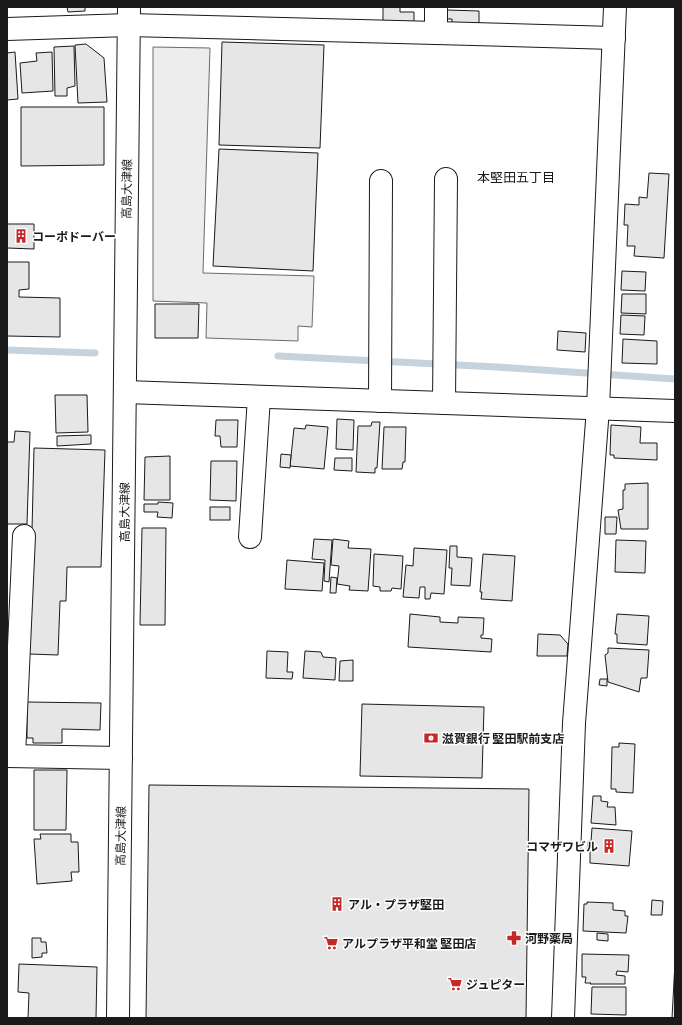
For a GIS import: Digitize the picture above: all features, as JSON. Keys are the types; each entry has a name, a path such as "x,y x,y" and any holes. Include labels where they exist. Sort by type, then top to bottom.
{"street":[{"path":"436,7 436,33"},
{"path":"563,1018 574,723 598,408 615,7"},
{"path":"7,29 129,16 436,33 614,38"},
{"name":"高島大津線","path":"118,1018 129,16"},
{"path":"444,403 446,179"},
{"path":"380,401 381,181"},
{"path":"124,392 675,411"},
{"path":"250,537 259,397"},
{"path":"24,536 11,756 122,758"}],"shaded area":[{"path":"153,47 210,48 203,273 314,276 312,327 298,326 298,341 206,338 207,303 153,301"}],"building":[{"path":"67,7 85,7 85,11 68,12"},
{"path":"383,7 400,7 400,12 414,12 414,22 383,22"},
{"path":"447,10 479,11 479,26 452,25 452,19 447,19"},
{"path":"222,42 324,45 320,148 219,145"},
{"path":"86,44 104,58 107,102 78,103 75,45"},
{"path":"74,46 75,86 67,88 67,96 55,96 54,47"},
{"path":"15,52 18,99 7,100 7,53"},
{"path":"52,52 53,91 22,93 20,63 37,61 36,53"},
{"path":"21,107 104,107 104,165 21,166"},
{"path":"219,149 318,153 313,271 213,266"},
{"path":"649,173 669,174 664,258 634,256 635,246 627,246 628,225 624,225 625,204 639,205 639,197 647,198"},
{"name":"コーポドーバー","path":"7,224 34,224 34,249 7,248"},
{"path":"7,262 29,262 29,289 19,290 19,297 60,298 60,337 7,336"},
{"path":"622,271 646,272 645,291 621,290"},
{"path":"622,294 646,294 646,314 621,313"},
{"path":"155,304 199,304 198,338 155,338"},
{"path":"621,315 645,316 644,335 620,334"},
{"path":"558,331 586,333 585,352 557,350"},
{"path":"623,339 657,341 657,364 622,363"},
{"path":"55,395 87,395 88,432 56,433"},
{"path":"337,419 354,420 353,450 336,449"},
{"path":"216,420 238,420 237,447 221,447 220,436 215,436"},
{"path":"372,422 380,422 377,468 375,468 375,473 356,472 358,426 371,426"},
{"path":"306,425 328,427 324,469 290,466 294,428 305,429"},
{"path":"611,425 641,427 640,443 657,443 657,460 614,458 614,455 610,455"},
{"path":"384,427 406,427 405,462 403,462 402,469 382,469"},
{"path":"15,431 30,432 27,524 7,524 7,442 14,442"},
{"path":"91,435 91,444 57,446 57,436"},
{"path":"34,448 105,450 101,567 67,567 66,601 60,601 58,655 29,654"},
{"path":"281,454 291,455 290,468 280,467"},
{"path":"170,456 170,500 144,500 145,457"},
{"path":"335,458 352,458 352,471 334,470"},
{"path":"211,461 237,461 236,501 210,500"},
{"path":"648,483 648,529 621,529 618,510 623,509 623,490 625,490 625,484"},
{"path":"158,502 173,503 172,518 157,517 158,512 144,512 144,504 158,504"},
{"path":"210,507 230,507 230,520 210,520"},
{"path":"605,517 617,517 616,534 605,534"},
{"path":"142,528 166,528 165,625 140,625"},
{"path":"314,539 332,540 329,582 324,581 325,560 312,559"},
{"path":"333,539 349,541 348,548 371,549 368,591 349,590 350,586 337,584 339,566 331,565"},
{"path":"616,540 646,541 645,573 615,572"},
{"path":"450,546 457,546 457,557 472,558 470,586 451,585 452,568 449,568"},
{"path":"414,548 447,550 444,594 431,593 430,599 425,599 425,587 420,587 419,598 403,597 406,565 413,566"},
{"path":"374,554 403,556 401,589 392,588 391,591 380,591 380,587 373,586"},
{"path":"483,554 515,556 512,601 481,599 482,592 480,592"},
{"path":"287,560 324,563 322,591 285,589"},
{"path":"331,577 337,578 336,593 330,593"},
{"path":"410,614 440,617 440,622 458,623 458,617 484,618 483,635 481,635 481,638 492,639 491,652 408,647"},
{"path":"617,614 649,616 647,645 617,643 617,634 615,634"},
{"path":"538,634 560,635 568,644 567,656 537,656"},
{"path":"608,648 649,650 647,678 641,678 639,692 608,682 605,655 608,653"},
{"path":"267,651 288,652 287,672 293,672 292,679 266,678"},
{"path":"305,651 321,652 323,657 336,658 335,680 303,678"},
{"path":"353,660 353,681 339,681 340,661"},
{"path":"600,679 607,679 607,686 599,685"},
{"path":"27,702 101,703 100,730 62,729 62,743 33,743 33,738 27,738"},
{"path":"362,704 484,707 482,778 360,776"},
{"path":"619,743 635,744 633,793 616,792 616,789 611,789 612,747 619,747"},
{"path":"34,770 67,770 66,830 34,830"},
{"name":"アル・プラザ堅田","path":"149,785 529,789 526,1018 146,1018"},
{"path":"593,796 601,796 601,801 608,802 607,807 615,807 616,825 591,823"},
{"name":"コマザワビル","path":"592,828 632,831 629,866 590,863 590,850 587,850 588,841 591,841"},
{"path":"40,834 71,834 71,842 78,842 79,872 71,872 72,881 37,884 34,839 41,839"},
{"path":"652,900 663,901 662,915 651,915"},
{"path":"587,902 613,903 613,910 625,911 625,916 628,916 626,933 583,931 584,904 587,904"},
{"path":"597,933 608,934 608,941 597,940"},
{"path":"32,938 41,938 41,942 46,942 47,953 42,953 42,957 32,958"},
{"path":"582,954 629,955 628,972 617,971 616,975 625,976 625,984 585,983 586,977 582,977"},
{"path":"675,962 675,1018 672,1018"},
{"path":"19,964 97,967 96,1018 28,1018 29,993 18,992"},
{"path":"592,987 626,987 626,1015 591,1014"}],"waterway":[{"path":"7,350 95,353"},
{"path":"278,356 497,367 675,379"}],"place":[{"name":"コーポドーバー","path":"21,236"},
{"name":"滋賀銀行 堅田駅前支店","path":"431,738"},
{"name":"コマザワビル","path":"609,846"},
{"name":"アル・プラザ堅田","path":"337,904"},
{"name":"河野薬局","path":"514,938"},
{"name":"アルプラザ平和堂 堅田店","path":"331,943"},
{"name":"ジュピター","path":"455,984"}],"district":[{"name":"本堅田五丁目","path":"516,177"}]}
